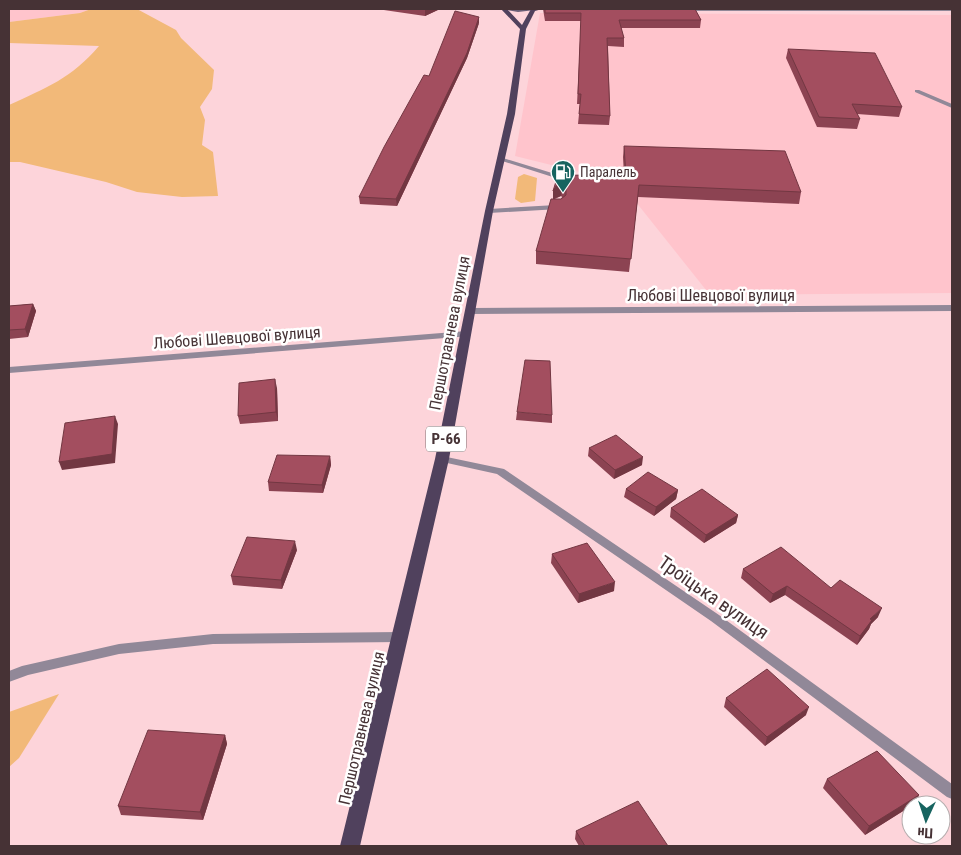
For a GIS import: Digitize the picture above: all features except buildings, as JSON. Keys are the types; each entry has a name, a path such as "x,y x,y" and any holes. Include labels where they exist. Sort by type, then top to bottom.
{"main road":[{"path":"504,9 518,11 536,10"},
{"path":"504,9 523,29"},
{"name":"Першотравнева вулиця","path":"350,846 442,459 489,211 511,114 523,29 536,10"}],"street":[{"path":"677,10 952,10"},
{"path":"917,92 952,106"},
{"path":"501,159 563,178 562,186"},
{"path":"489,211 559,207 560,200"},
{"name":"Любові Шевцової вулиця","path":"471,311 952,308"},
{"name":"Любові Шевцової вулиця","path":"9,370 467,334"},
{"name":"Троїцька вулиця","path":"442,459 500,471 715,618 952,792"},
{"path":"9,677 26,670 119,649 213,639 400,636"}],"shaded area":[{"path":"9,9 91,9 80,13 9,22"},
{"path":"91,9 137,9 176,30 181,38 214,70 212,89 200,107 205,120 202,145 213,152 218,196 182,197 137,192 106,182 20,162 9,162 9,105 58,81 79,66 99,46 9,43 9,22 80,13"},
{"path":"540,13 952,15 952,293 710,295 620,182 515,156"},
{"path":"524,174 537,178 535,201 521,203 515,199 518,177"},
{"path":"59,694 19,758 9,767 9,712"}],"place":[{"name":"Паралель","path":"563,193"}]}
